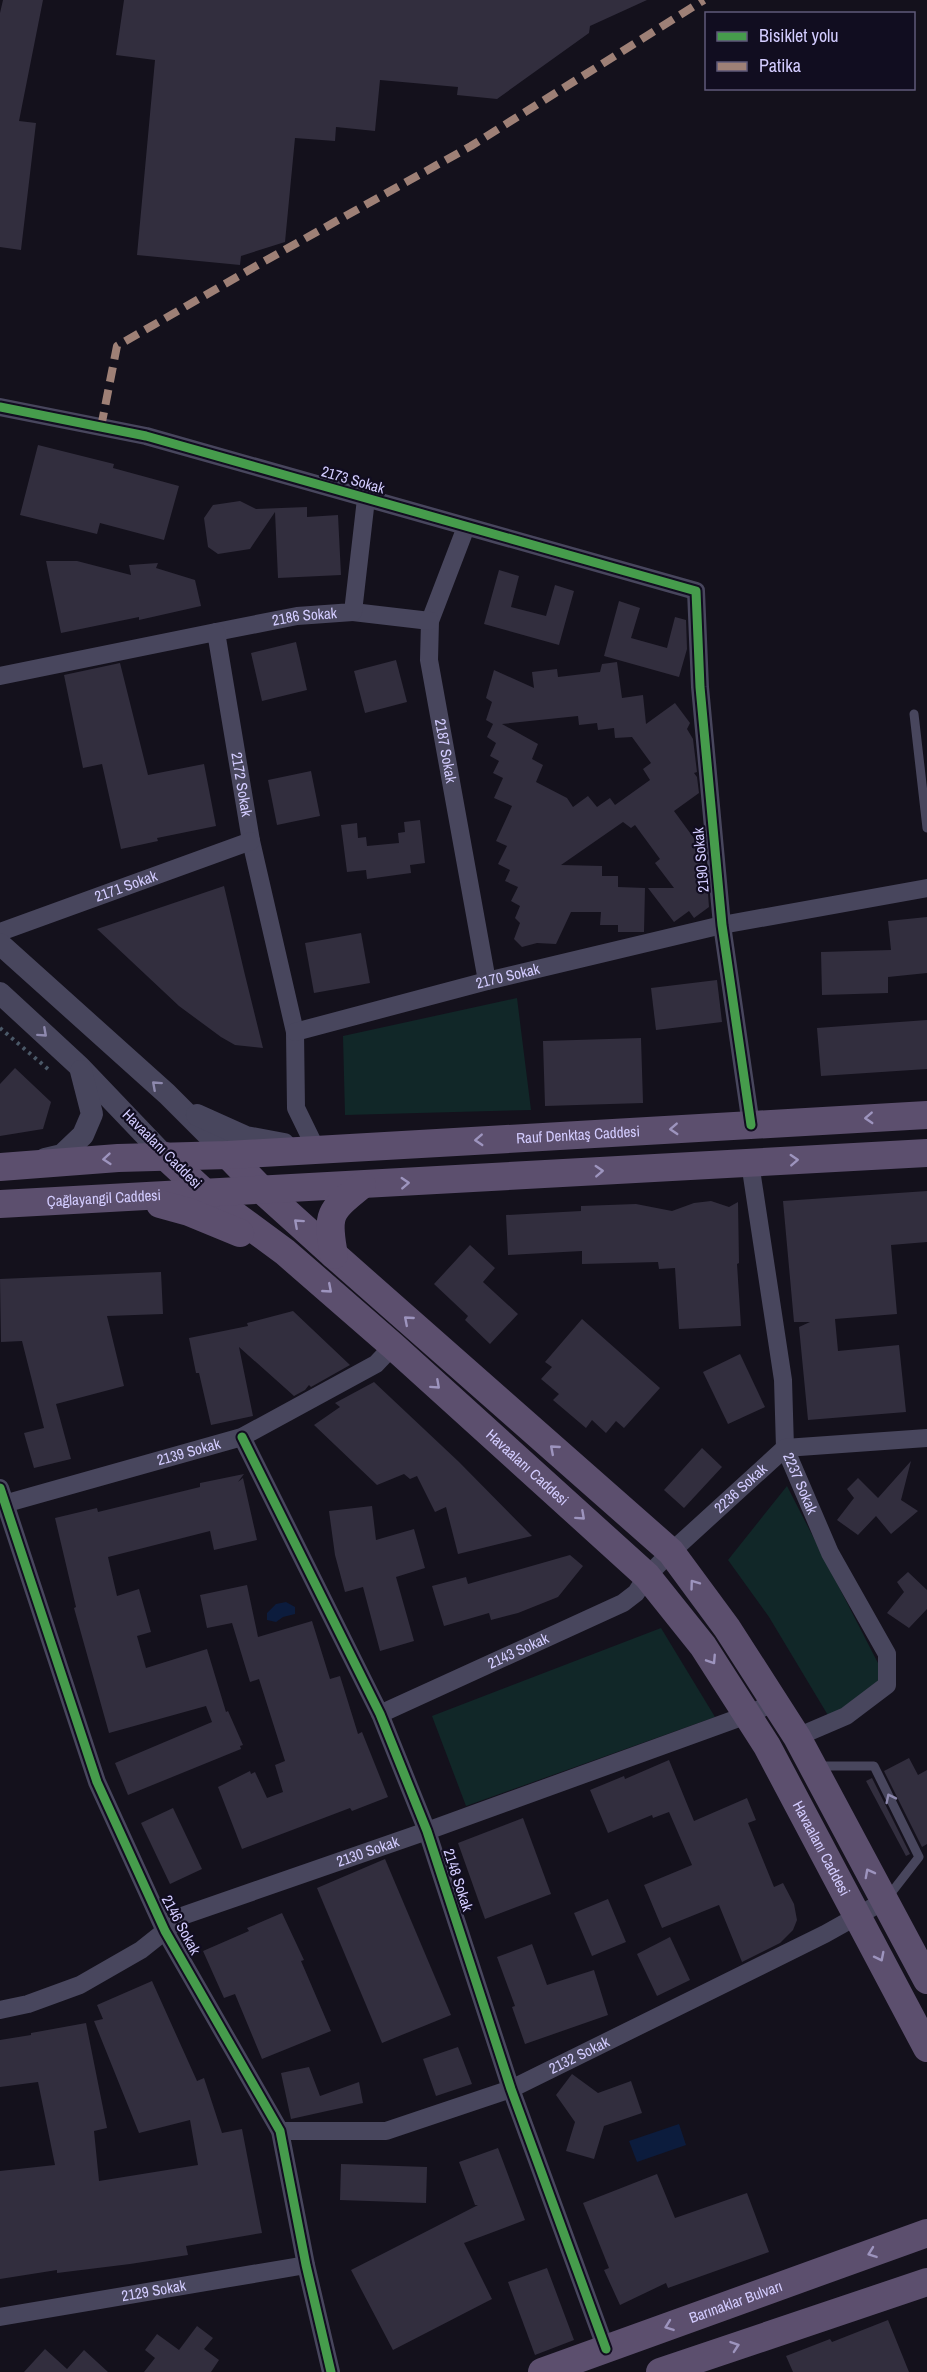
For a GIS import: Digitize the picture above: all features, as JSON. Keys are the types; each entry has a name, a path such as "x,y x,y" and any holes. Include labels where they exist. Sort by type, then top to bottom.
{"main road":[{"name":"Rauf Denktaş Caddesi","path":"165,1156 228,1155 927,1115"},
{"path":"262,1191 927,1153"},
{"name":"Havaalanı Caddesi","path":"228,1155 262,1191 671,1552 727,1628 797,1737 927,1980"},
{"path":"2,1167 165,1156"},
{"name":"Havaalanı Caddesi","path":"165,1156 206,1194 284,1251 393,1346 647,1576 703,1646 785,1777 927,2048"},
{"path":"334,1255 329,1232 331,1214 343,1200 362,1185"},
{"name":"Çağlayangil Caddesi","path":"0,1204 262,1191"},
{"path":"133,1197 189,1212 284,1251"},
{"name":"Barınaklar Bulvarı","path":"542,2372 927,2233"},
{"path":"660,2372 920,2285"}],"street":[{"name":"2173 Sokak","path":"0,407 146,436 696,591"},
{"name":"2186 Sokak","path":"216,632 297,616 353,612 366,499"},
{"name":"2187 Sokak","path":"466,527 430,621 429,660 487,981"},
{"name":"2190 Sokak","path":"696,591 700,687 722,925 751,1125"},
{"path":"353,612 430,621"},
{"path":"0,676 216,632"},
{"name":"2172 Sokak","path":"216,632 251,841 295,1032 296,1108 323,1148"},
{"name":"2171 Sokak","path":"0,932 251,841"},
{"name":"2170 Sokak","path":"295,1032 487,981 722,925 927,888"},
{"name":"Havaalanı Caddesi","path":"0,944 179,1106 228,1155"},
{"name":"Havaalanı Caddesi","path":"0,993 80,1067 165,1156"},
{"path":"2,1167 63,1155 83,1135 92,1114 80,1067"},
{"path":"179,1106 246,1137 272,1143 323,1148"},
{"name":"2237 Sokak","path":"750,1163 783,1380 785,1448 830,1553 887,1654 887,1685 846,1716 797,1737"},
{"name":"2139 Sokak","path":"2,1499 242,1437 376,1364 393,1346"},
{"name":"2148 Sokak","path":"242,1437 380,1714 427,1831 511,2090 606,2349"},
{"path":"785,1448 927,1438"},
{"name":"2236 Sokak","path":"647,1576 785,1448"},
{"name":"2146 Sokak","path":"2,1499 97,1782 165,1931 280,2131 306,2265 331,2372"},
{"name":"2143 Sokak","path":"380,1714 623,1603 636,1593 647,1576"},
{"name":"2130 Sokak","path":"0,2010 28,2004 80,1985 141,1950 185,1915 427,1831 747,1715 775,1702"},
{"name":"2132 Sokak","path":"280,2131 386,2131 511,2090 859,1916 884,1901"},
{"name":"2129 Sokak","path":"0,2317 306,2265"}],"lane":[{"path":"914,714 927,828"},
{"path":"812,1766 874,1766 919,1857 884,1901"}],"path":[{"path":"0,1029 48,1069"}],"green space":[{"path":"517,998 531,1110 345,1115 343,1036"},
{"path":"787,1486 880,1667 879,1685 829,1717 769,1617 728,1560"},
{"path":"661,1628 715,1717 466,1806 432,1716"}],"water":[{"path":"286,1602 295,1607 295,1614 283,1617 276,1622 267,1620 267,1613 276,1604"},
{"path":"679,2124 686,2145 637,2162 629,2141"}],"building":[{"path":"3,0 43,0 19,121 36,123 21,250 0,247 0,13"},
{"path":"124,0 647,0 590,26 589,33 497,99 457,95 458,87 380,80 375,131 336,127 335,141 295,138 285,242 241,256 240,265 137,255 155,60 116,55"},
{"path":"38,445 114,464 113,468 179,486 164,540 100,523 97,534 20,515"},
{"path":"240,501 256,509 307,507 307,517 338,515 341,575 278,578 275,512 250,549 218,554 208,547 204,518 213,505"},
{"path":"46,561 77,561 131,575 129,565 158,563 156,568 195,580 201,606 139,620 139,617 61,633"},
{"path":"499,570 519,576 511,607 546,616 555,585 574,591 559,645 484,624"},
{"path":"619,601 640,608 631,638 667,648 675,617 686,620 687,649 679,677 604,656"},
{"path":"296,642 307,690 262,701 251,653"},
{"path":"396,660 407,702 365,713 354,671"},
{"path":"617,662 622,698 643,695 646,724 675,703 690,723 687,729 693,739 697,772 694,773 697,777 699,793 674,811 704,852 707,882 702,886 708,894 709,907 694,918 689,911 674,922 648,888 674,888 655,863 660,859 635,825 631,828 623,822 561,865 602,866 602,876 618,876 618,887 645,888 644,932 618,932 618,925 600,925 601,912 571,912 556,944 537,943 522,947 514,939 520,923 515,918 520,906 511,901 518,887 505,881 510,870 498,864 507,846 496,841 512,806 494,798 503,778 493,773 499,761 490,756 496,743 487,737 493,724 486,720 492,702 486,698 494,670 534,688 532,672 557,669 558,677 600,672 602,664","holes":["578,716 579,725 597,723 598,730 614,728 615,738 632,737 651,763 643,769 650,780 615,805 610,798 597,807 588,796 573,807 567,798 536,782 543,765 532,759 538,744 502,724"]},
{"path":"120,663 148,775 204,764 216,826 157,838 158,841 121,849 102,764 83,768 64,675"},
{"path":"311,771 320,816 277,825 268,780"},
{"path":"420,820 425,863 410,865 411,873 367,879 366,870 347,872 341,825 357,823 358,838 366,837 367,846 399,843 398,833 405,832 404,822"},
{"path":"224,886 263,1048 235,1045 221,1037 179,1006 97,929"},
{"path":"927,917 927,973 888,977 888,993 822,995 821,952 891,950 888,921"},
{"path":"361,933 370,983 314,993 305,943"},
{"path":"717,980 722,1022 656,1030 651,988"},
{"path":"927,1020 927,1069 821,1076 817,1028"},
{"path":"641,1038 643,1103 545,1106 543,1041"},
{"path":"15,1068 51,1102 43,1129 0,1136 0,1084"},
{"path":"927,1191 927,1242 891,1245 897,1314 835,1319 838,1351 899,1345 906,1412 808,1420 799,1327 810,1322 794,1322 783,1201"},
{"path":"711,1201 729,1207 738,1202 739,1263 737,1264 741,1326 679,1329 675,1268 659,1269 658,1262 582,1264 582,1251 508,1255 506,1215 581,1211 581,1206 636,1204 672,1211 694,1203"},
{"path":"470,1245 495,1268 483,1282 518,1314 490,1344 465,1320 468,1316 434,1284"},
{"path":"161,1272 163,1314 107,1316 124,1386 56,1404 71,1459 34,1468 24,1433 44,1428 22,1341 1,1342 0,1279"},
{"path":"293,1311 350,1365 311,1387 309,1385 294,1396 239,1347 253,1416 211,1425 189,1338 248,1326 247,1323"},
{"path":"582,1319 660,1388 624,1428 616,1421 606,1433 592,1420 586,1428 553,1400 559,1394 541,1379 552,1367 545,1362"},
{"path":"740,1354 765,1407 728,1424 703,1372"},
{"path":"374,1382 459,1462 532,1536 458,1554 446,1507 435,1512 417,1476 410,1479 404,1474 377,1485 314,1425 340,1407 335,1403"},
{"path":"702,1448 722,1467 684,1508 664,1490"},
{"path":"911,1461 901,1500 918,1511 891,1534 876,1516 858,1535 837,1520 854,1498 847,1489 858,1478 878,1498"},
{"path":"244,1474 238,1482 243,1478 257,1540 214,1550 210,1531 108,1557 117,1596 139,1589 151,1632 137,1636 146,1668 207,1649 226,1712 228,1711 243,1745 240,1746 241,1749 128,1795 115,1763 212,1722 206,1706 109,1733 74,1608 76,1607 55,1518 97,1508 98,1512 200,1487 200,1483"},
{"path":"372,1506 376,1540 414,1529 425,1568 396,1577 414,1641 380,1651 363,1587 345,1592 335,1555 329,1511"},
{"path":"570,1555 583,1566 558,1597 518,1613 491,1620 489,1613 444,1626 432,1586 466,1577 468,1584"},
{"path":"908,1572 927,1590 927,1609 909,1628 887,1613 904,1592 897,1582"},
{"path":"247,1585 258,1637 312,1621 330,1679 340,1676 358,1734 362,1732 388,1797 352,1811 350,1808 242,1849 218,1787 250,1771 251,1774 255,1772 267,1798 283,1792 275,1765 285,1761 259,1679 250,1682 232,1623 207,1628 200,1595"},
{"path":"909,1758 918,1775 927,1770 927,1844 922,1847 884,1771"},
{"path":"669,1760 694,1821 747,1798 756,1820 748,1823 774,1887 783,1883 794,1904 797,1920 793,1930 780,1943 742,1962 719,1905 662,1928 644,1885 692,1865 669,1812 653,1818 652,1815 608,1833 590,1790 624,1776 625,1779"},
{"path":"872,1778 910,1854 906,1856 866,1781"},
{"path":"173,1808 202,1869 170,1884 141,1823"},
{"path":"523,1818 551,1894 485,1919 458,1843"},
{"path":"385,1859 451,2015 382,2043 317,1888"},
{"path":"608,1899 626,1942 592,1956 574,1913"},
{"path":"282,1913 304,1960 301,1961 331,2031 262,2059 235,1994 224,1998 203,1951 249,1931 247,1928"},
{"path":"670,1937 690,1980 657,1996 637,1954"},
{"path":"532,1944 547,1985 594,1970 608,2015 525,2044 512,2007 515,2006 497,1957"},
{"path":"152,1981 197,2081 204,2078 222,2133 242,2129 262,2233 186,2246 188,2255 0,2279 0,2171 55,2165 38,2082 0,2087 0,2040 86,2023 107,2128 94,2131 99,2181 198,2165 190,2120 139,2133 94,2021 103,2019 97,2005"},
{"path":"458,2047 472,2084 436,2096 423,2059"},
{"path":"309,2067 320,2096 359,2082 363,2103 291,2119 281,2073"},
{"path":"572,2074 598,2093 631,2081 642,2113 604,2126 594,2159 566,2151 575,2122 556,2095"},
{"path":"498,2148 525,2220 464,2243 492,2299 393,2350 351,2270 478,2205 475,2205 459,2162"},
{"path":"341,2164 427,2167 426,2203 340,2200"},
{"path":"657,2174 675,2218 747,2193 769,2252 668,2288 666,2283 620,2305 604,2270 609,2268 583,2203"},
{"path":"547,2268 574,2340 535,2355 508,2282"},
{"path":"888,2320 909,2372 793,2372 786,2356 830,2339 832,2342"},
{"path":"197,2326 213,2338 204,2349 219,2360 211,2372 144,2372 155,2358 145,2350 157,2334 179,2350"},
{"path":"45,2349 67,2369 84,2350 108,2372 24,2372"}],"marked path":[{"path":"101,427 117,346 471,146 704,0"}],"cycle path":[{"path":"0,407 146,436 696,591 700,687 722,925 751,1125"},
{"path":"242,1437 380,1714 427,1831 511,2089 606,2349"},
{"path":"0,1488 97,1782 165,1931 280,2131 306,2265 331,2372"}]}
